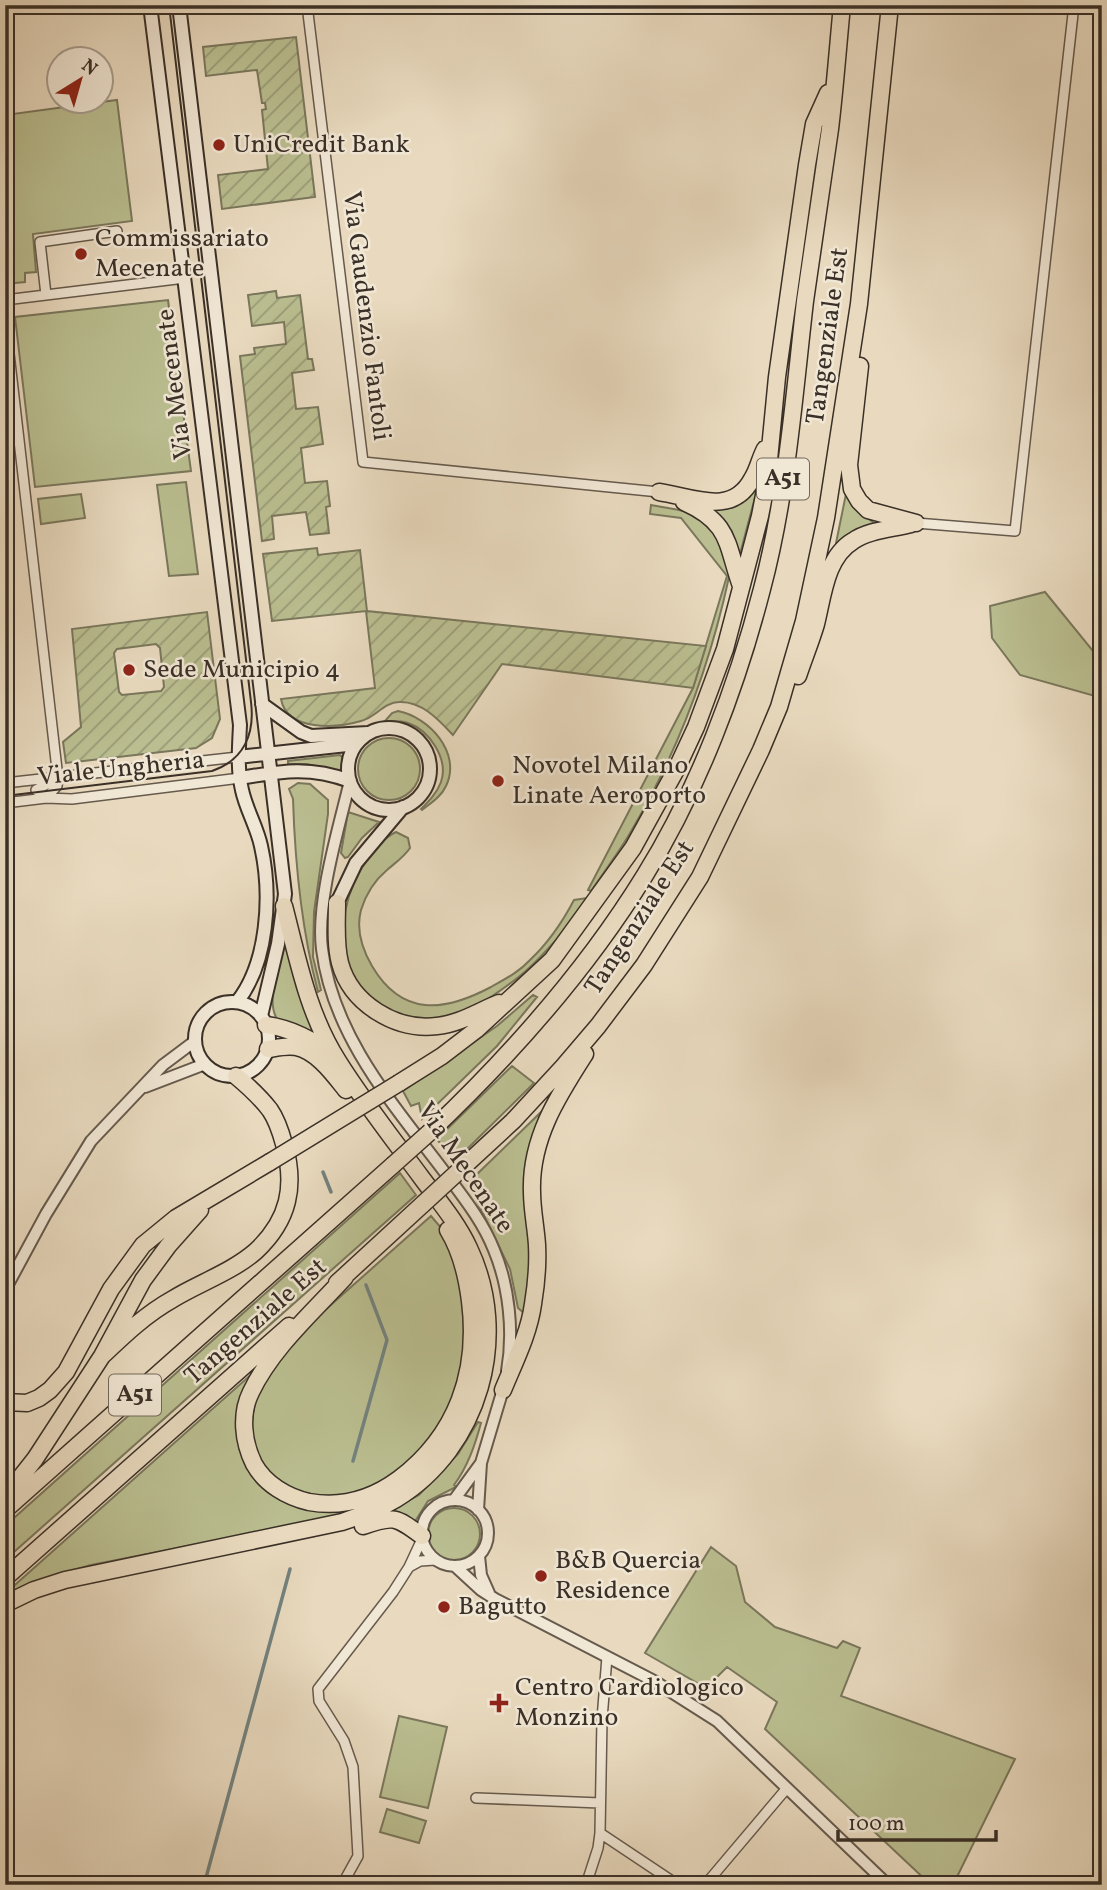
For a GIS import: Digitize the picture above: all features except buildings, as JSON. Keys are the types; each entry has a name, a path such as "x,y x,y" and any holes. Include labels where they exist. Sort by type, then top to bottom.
{"highway":[{"name":"Tangenziale Est","path":"5,1510 481,1084 529,1032 592,953 646,874 708,751 762,589 783,477 835,78 842,5"},
{"name":"Tangenziale Est","path":"5,1578 345,1277 513,1121 563,1067 631,983 700,877 779,707 804,621 826,518 859,304 890,5"},
{"path":"5,1402 27,1402 50,1390 66,1372 111,1289 143,1245 176,1218 399,1083 459,1042 511,999 552,960 611,881 645,829 676,770 714,683 742,588 760,516 785,319 814,124 835,78"},
{"path":"859,304 860,363 849,465 851,485 859,501 868,510 916,523"},
{"path":"659,492 719,503 735,499 753,479 771,437"},
{"path":"659,492 698,509 714,521 731,547 742,588"},
{"path":"779,707 795,686 815,626 828,573 841,550 859,537 916,523"},
{"path":"337,903 338,951 344,976 369,1006 383,1015 401,1024 416,1027 440,1026 511,999"},
{"path":"5,1604 34,1590 65,1580 342,1522 372,1511 397,1499 424,1478 447,1453 467,1423 478,1397 488,1340 487,1311 480,1276 469,1248 452,1218 337,1059 310,1007 284,906"},
{"path":"503,1390 524,1339 533,1307 537,1248 532,1190 535,1160 543,1129 554,1102 631,983"},
{"path":"263,1021 308,1039 337,1059"},
{"path":"268,1049 294,1046 305,1050 324,1064 354,1100 451,1236 468,1281 473,1321 467,1381 459,1405 430,1451 409,1471 373,1495 357,1502 318,1503 283,1493 256,1467 248,1452 244,1418 249,1395 265,1368 345,1277"},
{"path":"102,1356 149,1314 255,1252 281,1219 289,1200 290,1185 290,1166 283,1139 271,1111 236,1076"},
{"path":"5,1497 35,1459 102,1356 143,1280 168,1246 209,1200"},
{"path":"216,1547 232,1550 273,1546 354,1529 389,1518 403,1521 422,1538"}],"main road":[{"name":"Via Mecenate","path":"150,5 240,725 240,778 261,846 264,923 253,977 237,1002"},
{"name":"Via Mecenate","path":"179,5 285,894 263,1021 269,1039 268,1049"},
{"name":"Via Mecenate","path":"262,704 301,732 312,736 369,733 383,728 403,730 416,738 426,750 430,765 427,785 417,799 404,807 356,863 337,903"},
{"path":"238,757 356,744 369,733"},
{"name":"Via Mecenate","path":"350,781 349,761 356,744"},
{"path":"240,778 302,770 322,772 350,781 361,798 374,807 389,810 404,807"},
{"path":"263,1021 246,1005 237,1002 221,1004 208,1011 199,1022 195,1041 198,1054 205,1064 219,1074 236,1076 254,1068 268,1049"}],"street":[{"name":"Via Gaudenzio Fantoli","path":"307,5 363,462 659,492"},
{"path":"916,523 1015,531 1074,5"},
{"path":"46,295 40,242 117,231"},
{"path":"5,300 185,278"},
{"path":"5,319 58,778 57,786 46,798"},
{"name":"Viale Ungheria","path":"5,783 238,757"},
{"name":"Viale Ungheria","path":"5,803 46,798 72,799 240,778"},
{"name":"Via Mecenate","path":"350,781 324,900 321,926 321,945 331,994 361,1058 473,1211 495,1251 507,1296 508,1366 481,1463 478,1510"},
{"name":"Via Mecenate","path":"331,994 331,942 337,903"},
{"path":"5,1290 46,1214 91,1141 163,1065 195,1041"},
{"path":"142,1088 205,1064"},
{"name":"Via Mecenate","path":"454,1500 481,1463"},
{"path":"342,1885 358,1856 353,1767 344,1741 319,1702 317,1689 393,1592 409,1567 422,1538 424,1521 430,1510 441,1503 463,1501 478,1510 485,1520 488,1533 486,1545 479,1556 468,1564 456,1567 435,1560 428,1553 422,1538"},
{"path":"479,1556 482,1580 489,1593"},
{"path":"409,1567 421,1561 435,1560"},
{"path":"456,1567 481,1590 504,1604 654,1681 709,1715 729,1730 888,1885"},
{"path":"586,1885 600,1833 607,1657"},
{"path":"705,1885 787,1788"},
{"path":"476,1798 600,1803"},
{"path":"600,1833 678,1885"}],"green space":[{"path":"296,37 315,197 222,209 218,175 268,169 262,110 266,109 265,103 262,103 257,70 206,76 203,47"},
{"path":"116,100 132,221 33,234 36,272 25,273 25,282 5,284 5,115 46,110 46,116 116,116"},
{"path":"276,291 277,298 300,295 308,359 312,359 314,370 292,373 296,409 318,407 323,444 301,448 305,483 327,481 329,533 310,535 306,512 272,516 274,539 262,541 240,356 255,354 254,348 286,344 284,322 252,326 248,295"},
{"path":"168,300 191,471 35,487 15,317"},
{"path":"186,482 198,574 169,576 157,485"},
{"path":"758,486 740,554 731,531 711,509"},
{"path":"81,494 85,518 41,524 38,499"},
{"path":"846,494 875,524 837,545 836,543"},
{"path":"651,505 685,511 703,519 720,542 727,560 729,577 702,675 678,738 633,828 591,891 588,890 693,688 727,576 681,518 650,514"},
{"path":"317,548 318,555 360,550 367,611 706,646 693,688 502,664 453,735 423,708 399,702 384,707 366,719 351,723 327,726 303,722 285,710 281,699 375,688 366,611 272,621 263,554"},
{"path":"1045,592 1102,662 1102,698 1020,675 992,638 990,606"},
{"path":"207,612 220,719 212,738 196,748 66,763 63,742 81,727 72,629","holes":["156,644 160,648 164,687 161,691 122,695 119,692 114,653 117,649"]},
{"path":"398,711 421,721 431,729 440,738 450,761 450,774 444,790 422,810 441,782 443,773 440,755 430,739 416,727 405,722 385,721"},
{"path":"389,738 401,740 411,747 418,757 418,781 411,791 401,798 389,800 377,798 367,791 360,781 358,769 360,757 367,747 377,740"},
{"path":"340,755 344,759 341,773 307,764 288,764 288,761"},
{"path":"298,783 310,784 328,800 314,912 313,957 321,990 318,992 303,920 293,799 289,789"},
{"path":"348,812 379,822 345,858 341,853"},
{"path":"396,832 408,838 410,848 383,874 365,898 361,910 360,932 368,959 384,983 410,1002 441,1005 474,995 501,981 521,968 543,946 574,900 589,900 532,966 478,1004 441,1018 410,1017 385,1009 366,994 352,974 345,950 344,924 349,898 360,871 380,844"},
{"path":"287,929 296,985 316,1037 281,1023 275,1016 273,993"},
{"path":"533,995 537,997 497,1046 422,1119 419,1103 411,1106 403,1091 497,1026"},
{"path":"512,1066 534,1083 454,1162 437,1139"},
{"path":"540,1113 530,1154 531,1263 525,1314 518,1308 510,1269 471,1189 471,1180"},
{"path":"400,1173 416,1195 5,1560 5,1526"},
{"path":"431,1216 442,1229 466,1294 467,1354 451,1409 428,1443 384,1483 346,1500 295,1493 266,1470 251,1443 250,1430 255,1397 297,1335"},
{"path":"454,1234 468,1264 477,1294 482,1326 481,1357 475,1387 463,1417 446,1444 415,1477 386,1497 342,1516 91,1565 59,1574 9,1596 7,1592 255,1371 240,1412 239,1435 245,1456 256,1474 271,1489 289,1500 332,1509 365,1503 404,1480 442,1439 463,1401 475,1360 475,1294"},
{"path":"478,1422 481,1423 476,1439 467,1463 454,1485 456,1487 428,1501 414,1523 385,1513 419,1495 458,1454"},
{"path":"454,1508 464,1510 472,1516 478,1524 478,1544 472,1552 464,1558 454,1560 444,1558 436,1552 430,1544 428,1534 430,1524 436,1516 444,1510"},
{"path":"711,1547 736,1566 745,1602 775,1627 837,1648 843,1641 860,1648 841,1696 1015,1759 953,1885 931,1885 765,1729 777,1702 727,1667 706,1688 645,1653"},
{"path":"399,1716 447,1727 428,1808 380,1797"},
{"path":"387,1809 426,1821 419,1843 380,1832"}],"waterway":[{"path":"323,1172 331,1192"},
{"path":"353,1461 387,1340 366,1285"},
{"path":"204,1885 290,1569"}],"tram line":[{"path":"5,796 212,771 232,760 249,735 251,702 169,5"}],"place":[{"name":"UniCredit Bank","path":"219,145"},
{"name":"Commissariato Mecenate","path":"81,254"},
{"name":"Sede Municipio 4","path":"129,670"},
{"name":"Novotel Milano Linate Aeroporto","path":"498,781"},
{"name":"B&B Quercia Residence","path":"541,1576"},
{"name":"Bagutto","path":"444,1607"},
{"name":"Centro Cardiologico Monzino","path":"499,1703"}]}
